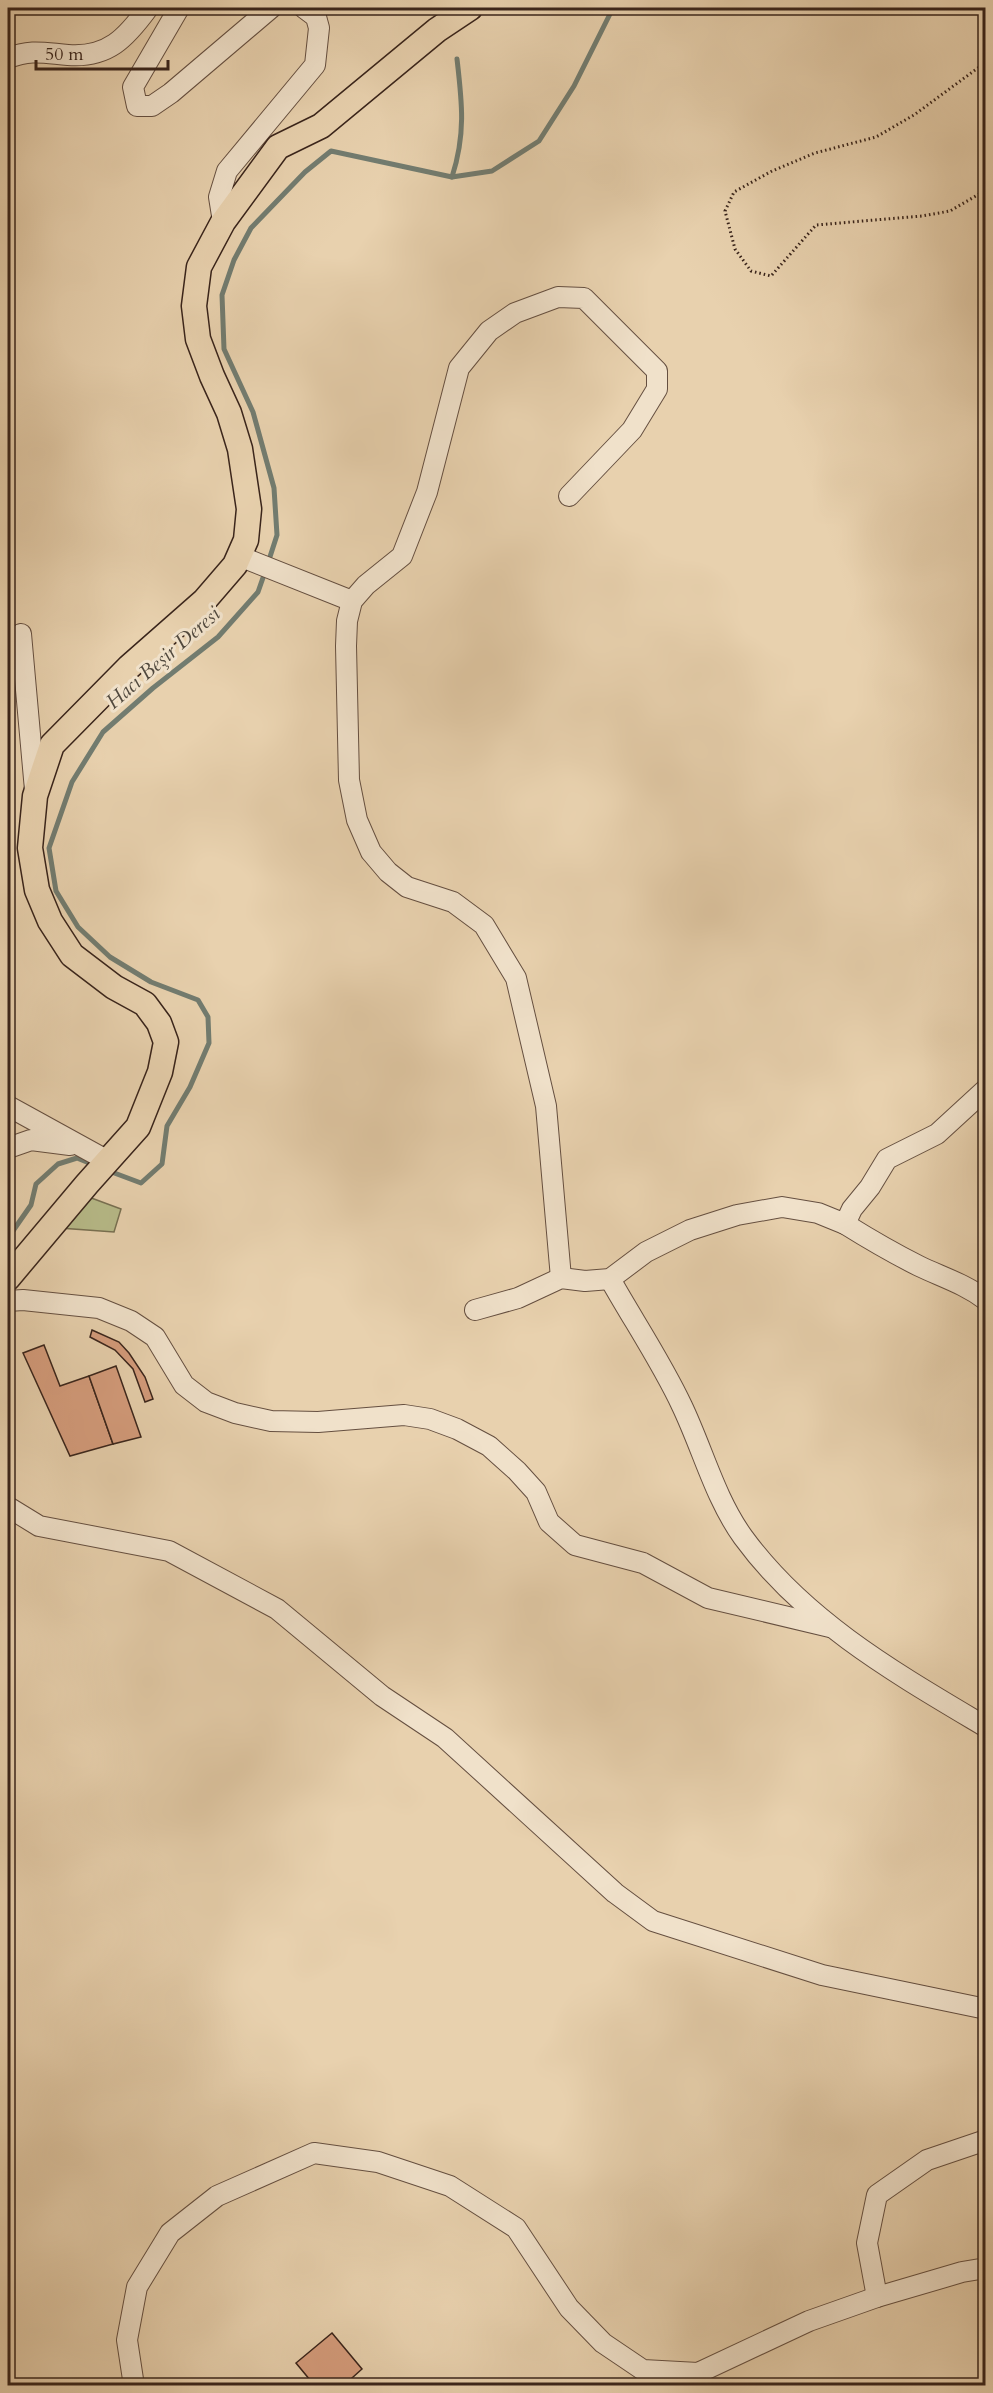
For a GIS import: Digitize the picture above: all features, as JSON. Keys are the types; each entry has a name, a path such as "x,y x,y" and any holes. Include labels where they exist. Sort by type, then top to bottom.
{"main road":[{"path":"8,1278 138,1127 160,1072 166,1042 159,1023 145,1004 114,987 72,955 50,921 37,890 30,848 35,796 52,745 129,667 204,601 235,565 248,560 246,540 249,509 240,449 229,412 198,339 194,306 199,267 223,222 278,147 321,126 437,30 470,8"}],"street":[{"path":"8,58 37,50 89,56 110,48 133,28 148,8"},
{"path":"179,8 133,87 137,106 152,106 171,93 271,8"},
{"path":"223,222 219,197 226,171 315,65 319,28 316,17 304,8"},
{"path":"561,1278 546,1106 516,978 484,925 453,902 407,887 388,872 371,852 357,820 349,780 346,682 347,621 352,601 366,585 402,556 427,492 459,368 489,331 515,313 558,297 584,298 657,371 657,389 632,430 569,496"},
{"path":"248,560 352,601"},
{"path":"21,634 35,796"},
{"path":"845,1224 852,1209 870,1187 887,1159 937,1134 986,1089"},
{"path":"8,1106 108,1161"},
{"path":"8,1148 31,1140 79,1146"},
{"path":"475,1310 518,1298 561,1278 585,1281 610,1279 646,1252 690,1230 737,1215 782,1207 818,1213 845,1224 877,1244 920,1266 969,1287 986,1300"},
{"path":"610,1279 682,1404 724,1507 743,1537 782,1584 830,1627 905,1679 986,1727"},
{"path":"8,1301 23,1300 99,1308 131,1321 155,1337 184,1385 206,1402 235,1413 270,1421 318,1422 404,1415 430,1419 457,1429 489,1446 517,1471 536,1492 549,1522 575,1545 643,1563 708,1598 830,1627"},
{"path":"8,1507 39,1526 169,1551 277,1609 382,1696 445,1738 615,1893 653,1921 822,1975 986,2009"},
{"path":"877,2296 867,2243 877,2195 927,2160 986,2140"},
{"path":"135,2385 127,2340 137,2287 170,2233 217,2196 314,2153 378,2162 450,2186 516,2228 569,2308 603,2343 643,2370 698,2373 809,2321 877,2296 962,2272 986,2268"}],"path":[{"path":"986,62 914,115 876,137 815,153 772,171 734,192 725,211 735,249 751,271 771,276 816,225 922,216 950,211 986,190"}],"green space":[{"path":"86,1196 121,1209 114,1232 60,1228"}],"building":[{"path":"92,1330 119,1342 129,1353 145,1377 153,1399 145,1402 133,1369 115,1350 90,1337"},
{"path":"44,1345 60,1386 89,1376 113,1444 70,1456 23,1353"},
{"path":"116,1366 141,1437 113,1444 89,1376"},
{"path":"332,2333 362,2369 343,2386 315,2386 296,2363"}],"waterway":[{"name":"Hacı Beşir Deresi","path":"268,563 277,535 274,488 253,412 224,349 222,295 234,260 251,228 305,172 331,151 452,177 492,171 539,141 574,86 613,8"},
{"path":"452,177 461,132 457,59"},
{"name":"Hacı Beşir Deresi","path":"109,1171 141,1183 162,1164 167,1126 190,1087 209,1043 208,1017 198,1000 151,982 110,957 78,927 56,891 49,848 72,782 103,732 153,688 218,637 258,592 265,572"},
{"name":"Hacı Beşir Deresi","path":"8,1238 31,1205 36,1184 58,1164 77,1158 94,1165"}]}
